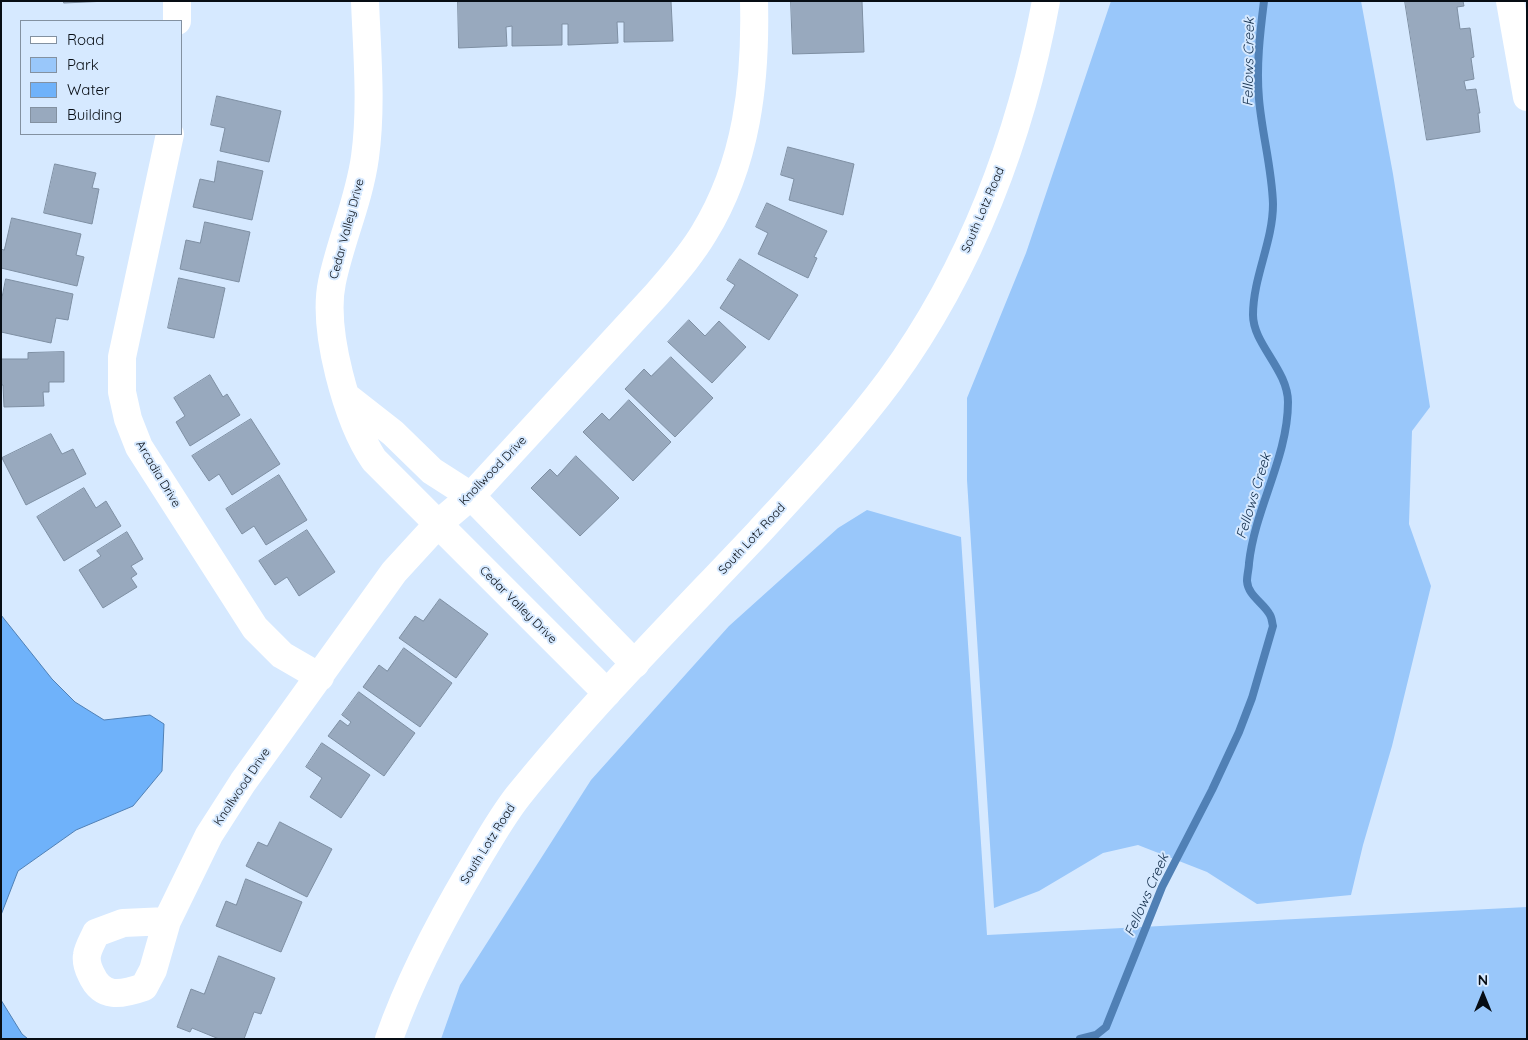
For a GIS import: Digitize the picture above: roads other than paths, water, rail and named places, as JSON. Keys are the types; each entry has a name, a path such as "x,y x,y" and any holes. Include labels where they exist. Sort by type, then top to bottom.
{"street":[{"path":"177,1 177,20"},
{"name":"Cedar Valley Drive","path":"365,1 368,124 365,155 361,185 332,282 330,303 337,361 346,396 365,447 374,460 607,693"},
{"name":"Knollwood Drive","path":"167,921 209,835 243,782 394,572 438,524 470,496 658,294 704,234 719,207 744,133 754,66 754,1"},
{"name":"South Lotz Road","path":"389,1039 418,964 448,908 516,799 607,693 796,492 865,414 892,377 938,305 977,229 1006,157 1037,50 1046,1"},
{"path":"1510,1 1527,97"},
{"name":"Arcadia Drive","path":"170,135 122,357 122,392 128,419 139,447 255,628 282,655 320,677"},
{"path":"346,396 393,433 432,471 470,496 635,664"}],"water":[{"path":"1,615 52,679 75,702 104,720 150,715 164,724 162,771 133,806 76,830 18,871 1,915"},
{"path":"1,1000 22,1034 28,1039 1,1039"}],"waterway":[{"name":"Fellows Creek","path":"1080,1039 1096,1035 1106,1027 1162,887 1212,790 1239,732 1252,698 1273,626 1270,615 1250,591 1247,581 1252,543 1283,443 1288,402 1283,379 1258,336 1253,315 1256,287 1270,232 1273,204 1258,87 1259,50 1264,1"}]}
